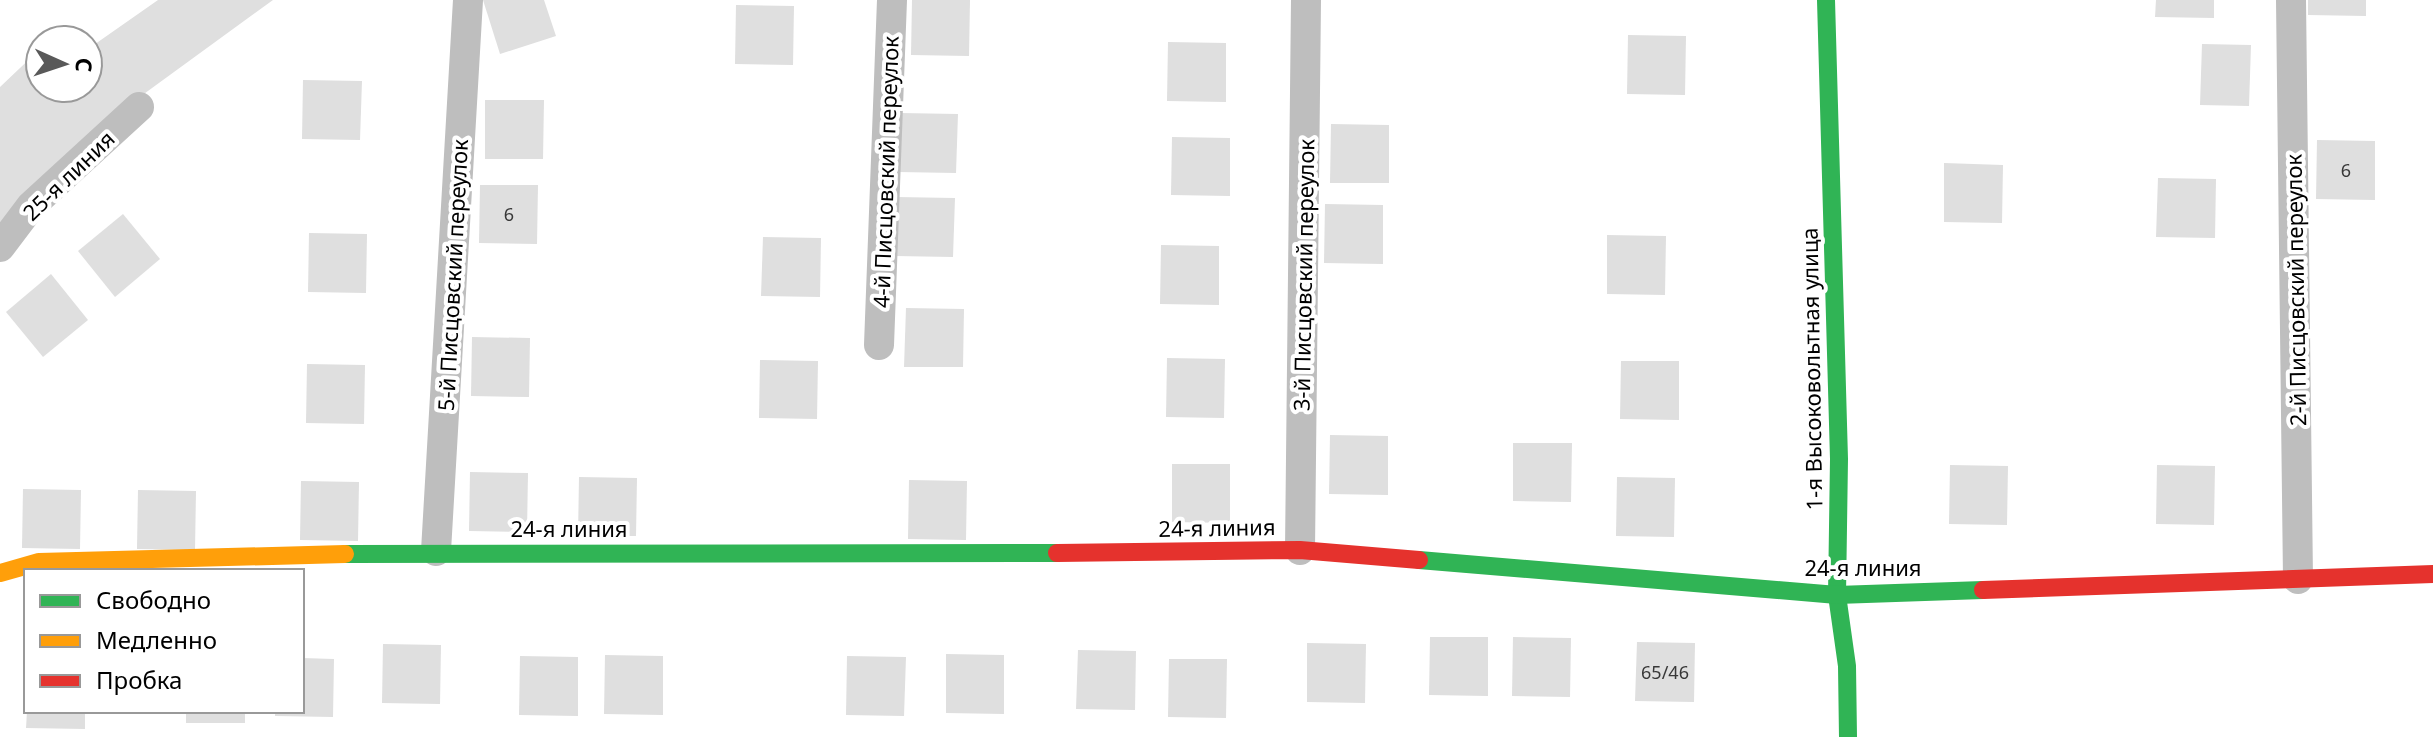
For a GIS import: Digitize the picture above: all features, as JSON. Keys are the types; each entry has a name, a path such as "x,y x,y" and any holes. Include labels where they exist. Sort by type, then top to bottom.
{"street":[{"name":"5-й Писцовский переулок","path":"436,551 468,0"},
{"name":"4-й Писцовский переулок","path":"879,345 892,0"},
{"name":"3-й Писцовский переулок","path":"1300,550 1306,0"},
{"name":"1-я Высоковольтная улица","path":"1826,0 1839,459 1837,595 1847,666 1848,737"},
{"name":"2-й Писцовский переулок","path":"2291,0 2298,579"},
{"name":"25-я линия","path":"0,247 31,206 139,107"},
{"name":"24-я линия","path":"0,573 39,562 436,551 871,555 1300,550 1837,595 2433,574"}],"building":[{"path":"158,0 273,0 104,123 0,227 0,87 24,64 24,104 104,104 104,38"},
{"path":"483,0 544,0 556,36 500,54"},
{"path":"912,0 970,0 969,56 911,55"},
{"path":"2156,0 2214,0 2214,18 2155,17"},
{"path":"2308,0 2366,0 2366,16 2308,15"},
{"path":"736,5 794,6 793,65 735,64"},
{"path":"1628,35 1686,36 1685,95 1627,94"},
{"path":"1168,42 1226,43 1226,102 1167,101"},
{"path":"2202,44 2251,45 2249,106 2200,105"},
{"path":"303,80 362,81 360,140 302,139"},
{"path":"485,100 544,100 543,159 485,159"},
{"path":"900,113 958,114 956,173 898,172"},
{"path":"1331,124 1389,125 1389,183 1330,183"},
{"path":"1172,137 1230,138 1230,196 1171,195"},
{"path":"2317,140 2375,141 2375,200 2316,199"},
{"path":"1944,163 2003,165 2002,223 1944,222"},
{"path":"2158,178 2216,179 2215,238 2156,237"},
{"path":"480,185 538,185 537,244 479,243"},
{"path":"896,197 955,198 953,257 895,256"},
{"path":"1325,204 1383,205 1383,264 1324,263"},
{"path":"123,214 160,259 115,297 78,251"},
{"path":"309,233 367,234 366,293 308,292"},
{"path":"1607,235 1666,236 1665,295 1607,294"},
{"path":"763,237 821,238 820,297 761,296"},
{"path":"1161,245 1219,246 1219,305 1160,304"},
{"path":"51,274 88,320 43,357 6,312"},
{"path":"906,308 964,309 963,367 904,367"},
{"path":"472,337 530,338 529,397 471,396"},
{"path":"1167,358 1225,359 1224,418 1166,417"},
{"path":"760,360 818,361 817,419 759,418"},
{"path":"1621,361 1679,361 1679,420 1620,419"},
{"path":"307,364 365,365 364,424 306,423"},
{"path":"1330,435 1388,436 1388,495 1329,494"},
{"path":"1513,443 1572,443 1571,502 1513,501"},
{"path":"1172,464 1230,464 1230,523 1172,522"},
{"path":"1950,465 2008,466 2007,525 1949,524"},
{"path":"2157,465 2215,466 2214,525 2156,524"},
{"path":"470,472 528,473 527,532 469,531"},
{"path":"579,477 637,478 636,536 578,536"},
{"path":"1617,477 1675,478 1674,537 1616,536"},
{"path":"909,480 967,481 966,540 908,539"},
{"path":"301,481 359,482 358,541 300,540"},
{"path":"23,489 81,490 80,549 22,548"},
{"path":"138,490 196,491 195,550 137,549"},
{"path":"1430,637 1488,637 1488,696 1429,695"},
{"path":"1513,637 1571,638 1570,697 1512,696"},
{"path":"1637,642 1695,643 1694,702 1635,701"},
{"path":"1307,643 1366,644 1365,703 1307,702"},
{"path":"383,644 441,645 440,704 382,703"},
{"path":"1078,650 1136,651 1135,710 1076,709"},
{"path":"946,654 1004,655 1004,714 946,713"},
{"path":"605,655 663,656 663,715 604,714"},
{"path":"520,656 578,657 578,716 519,715"},
{"path":"847,656 906,657 904,716 846,715"},
{"path":"304,658 334,659 333,717 275,716 275,713 304,713"},
{"path":"1169,659 1227,659 1226,718 1168,717"},
{"path":"27,713 85,713 85,729 26,728"},
{"path":"186,713 245,713 245,723 186,723"}],"traffic: fast":[{"path":"1826,0 1839,459 1837,595 1847,666 1848,737"},
{"path":"345,554 1057,553"},
{"path":"1419,560 1837,595 1983,590"}],"traffic: slow":[{"path":"0,573 39,562 345,554"}],"traffic: jam":[{"path":"1057,553 1300,550 1419,560"},
{"path":"1983,590 2433,574"}]}
